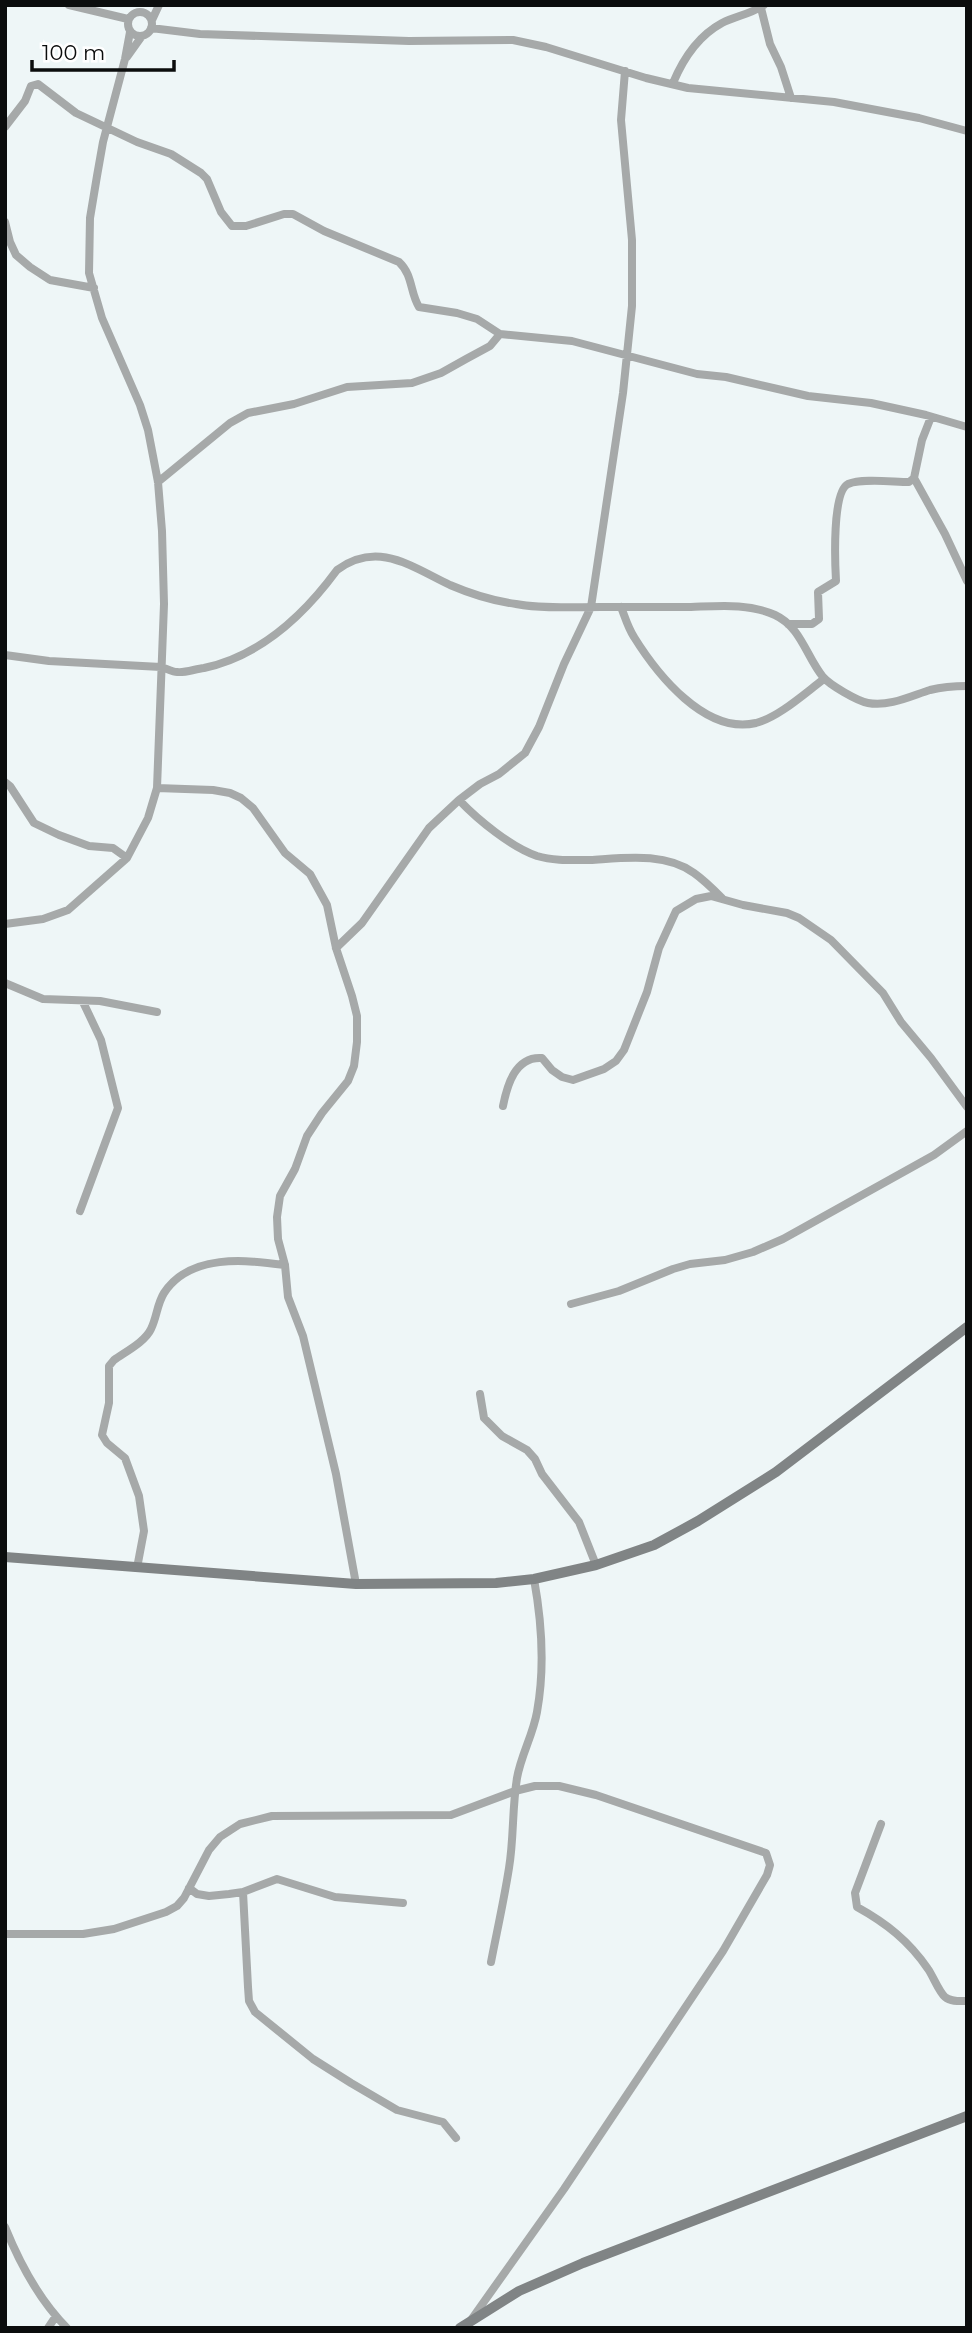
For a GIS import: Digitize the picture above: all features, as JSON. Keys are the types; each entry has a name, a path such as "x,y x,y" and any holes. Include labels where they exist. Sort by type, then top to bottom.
{"main road":[{"path":"5,1557 356,1584 496,1583 534,1579 596,1565 654,1545 776,1472 967,1327"},
{"path":"460,2328 519,2291 583,2263 967,2116"}],"street":[{"path":"69,5 128,19"},
{"path":"125,59 151,24 159,5"},
{"path":"673,83 680,65 711,29 762,6 770,44 791,98"},
{"path":"5,924 43,919 68,910 127,858 148,818 157,788 164,604 158,482 140,405 102,318 89,273 90,218 107,128 125,59 130,32 127,23 128,19 143,8 151,24"},
{"path":"151,24 200,34 409,41 513,40 709,91 864,107 967,131"},
{"path":"130,32 142,36"},
{"path":"336,948 362,923 429,828 459,800 525,753 591,607 623,393 632,306 632,240 621,120 625,71"},
{"path":"5,127 34,84 43,86 76,113 137,142 171,154 201,173 207,179 221,212 232,226 254,225 284,214 293,214 324,231 399,262 405,268 419,307 477,318 500,334 563,339 602,347 697,374 726,377 808,396 871,403 967,428"},
{"path":"5,222 9,242 16,255 30,267 50,281 94,288"},
{"path":"158,482 230,423 248,413 294,404 347,387 412,383 441,373 490,346 500,334"},
{"path":"788,624 812,624 819,619 818,592 836,581 837,510 839,496 844,487 862,481 909,482 914,478 922,440 931,417"},
{"path":"914,478 967,581"},
{"path":"5,655 49,661 161,667 177,672 233,659 256,648 300,614 337,570 353,561 380,556 408,563 462,589 502,602 532,607 755,609 776,616 788,624 807,648 824,679 862,701 877,704 932,690 967,686"},
{"path":"621,607 632,634 681,697 697,709 727,721 756,723 786,707 824,679"},
{"path":"5,782 34,822 89,846 113,848 127,858"},
{"path":"157,788 213,790 241,798 253,808 285,852 310,874 327,905 336,948 352,996 357,1016 354,1066 348,1081 321,1113 307,1136 295,1169 280,1196 277,1217 288,1297 303,1336 336,1474 356,1584"},
{"path":"459,800 470,812 516,846 537,856 562,860 643,859 674,863 694,873 724,900"},
{"path":"503,1106 509,1080 523,1064 536,1058 542,1058 552,1070 573,1080 604,1069 616,1061 624,1050 647,992 659,948 676,911 696,899 711,896 787,913 831,940 883,993 901,1022 967,1107"},
{"path":"5,983 43,999 100,1001 157,1012"},
{"path":"80,1211 118,1108 101,1040 83,1002"},
{"path":"571,1304 620,1291 690,1264 725,1260 763,1248 934,1155 967,1131"},
{"path":"137,1568 144,1531 139,1496 125,1458 107,1443 102,1435 108,1403 109,1366 150,1332 165,1292 172,1283 186,1274 202,1265 222,1262 252,1261 285,1265"},
{"path":"480,1394 484,1418 502,1436 527,1450 536,1459 542,1474 579,1522 596,1565"},
{"path":"491,1962 509,1868 520,1759 537,1713 542,1665 534,1579"},
{"path":"5,1934 83,1934 114,1929 177,1906 209,1850 220,1838 240,1824 272,1815 451,1815 535,1786 559,1786 596,1795 766,1853 771,1865 768,1875 723,1951 564,2189 471,2320"},
{"path":"881,1824 855,1893 857,1907 884,1922 898,1934 926,1966 945,1998 951,2001 967,2001"},
{"path":"189,1888 197,1894 209,1896 243,1892 277,1880 335,1897 403,1903"},
{"path":"243,1892 247,1987 249,2001 255,2012 313,2059 351,2083 397,2110 443,2122 456,2138"},
{"path":"5,2227 25,2272 67,2328"},
{"path":"48,2328 56,2316"}]}
